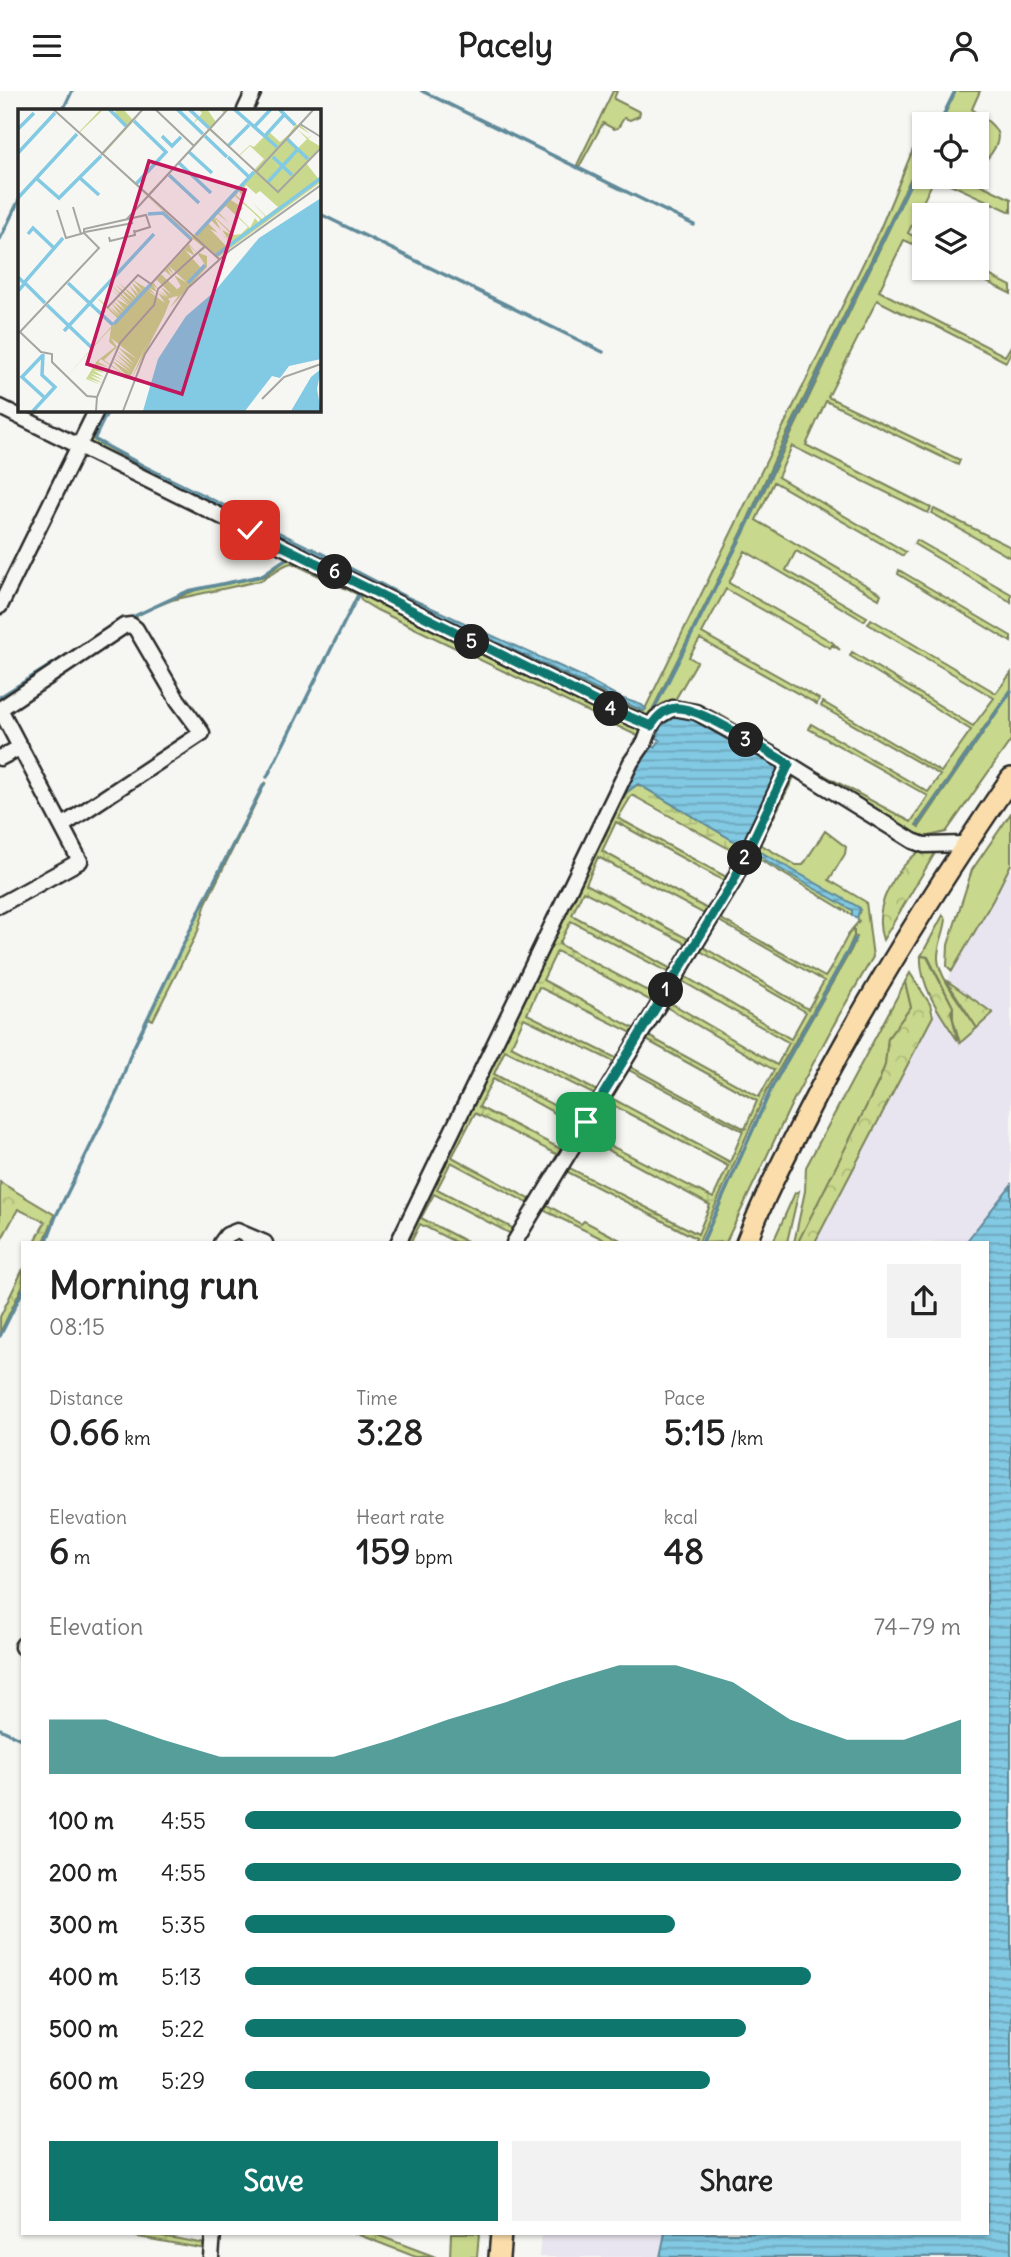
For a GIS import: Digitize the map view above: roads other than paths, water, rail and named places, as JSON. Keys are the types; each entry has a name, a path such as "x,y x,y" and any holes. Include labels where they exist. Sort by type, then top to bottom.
{"highway":[{"path":"748,1241 783,1159 845,1040 885,970 965,844 1011,778"},
{"path":"499,2257 501,2235"}],"street":[{"path":"245,109 254,91"},
{"path":"0,407 290,549 510,661 651,726"},
{"path":"0,606 96,411"},
{"path":"0,905 80,861 62,827 21,747 0,709 124,626 131,625 136,629 177,699 202,733 62,827"},
{"path":"399,1241 631,762 645,742 656,718 673,708 696,712 789,764 913,841 924,845 965,844"},
{"path":"0,758 21,747"},
{"path":"515,1241 733,882 789,764"},
{"path":"222,1241 227,1235 237,1231 260,1241"},
{"path":"211,2257 213,2235"}],"water":[{"path":"102,411 109,411 95,439 307,546 305,548 168,481 94,440"},
{"path":"310,547 401,594 579,675 646,709 644,711 620,701 456,623 306,549"},
{"path":"676,715 702,722 742,744 777,768 775,779 749,828 744,847 638,784 619,801 651,746 655,747 660,740 657,738 662,721"},
{"path":"755,845 759,851 860,908 857,918 852,915 852,910 768,862 753,850"},
{"path":"1011,1185 1011,2257 660,2257 665,2235 989,2235 989,1241 967,1241"}],"waterway":[{"path":"63,109 72,91"},
{"path":"422,91 694,225"},
{"path":"945,112 955,91"},
{"path":"651,715 743,533 912,179"},
{"path":"0,239 18,202"},
{"path":"320,214 603,352"},
{"path":"124,621 188,591 261,576 290,556"},
{"path":"267,777 358,595"},
{"path":"0,697 105,631"},
{"path":"918,825 1011,691"},
{"path":"47,1241 56,1216 118,1090 131,1053 264,784"},
{"path":"703,1241 772,1087 855,939"},
{"path":"488,1074 512,1024"},
{"path":"0,1336 21,1294"},
{"path":"0,1729 21,1739"}]}
